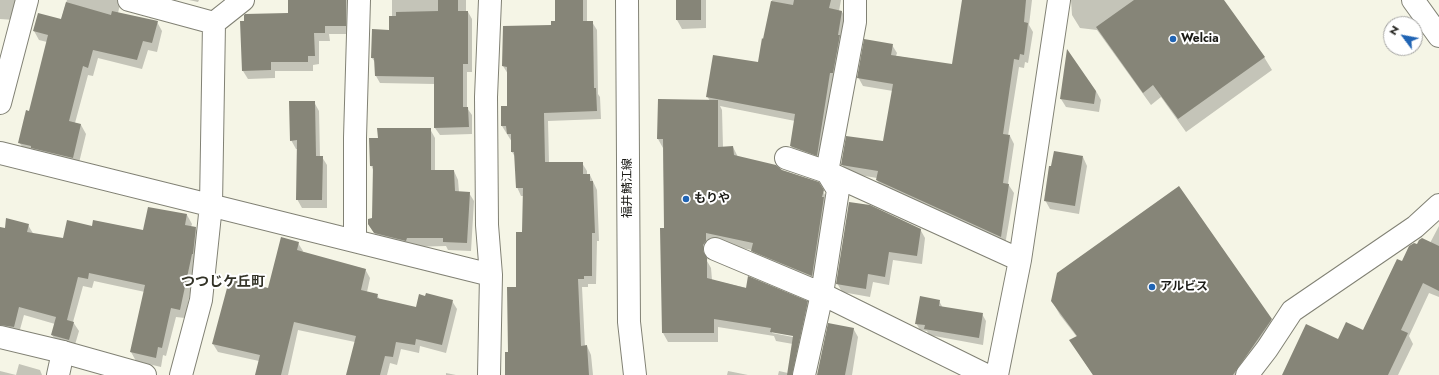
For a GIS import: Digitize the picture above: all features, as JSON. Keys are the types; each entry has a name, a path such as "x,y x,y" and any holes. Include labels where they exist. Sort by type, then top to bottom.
{"street":[{"path":"0,103 27,0"},
{"path":"129,0 214,23"},
{"path":"181,375 201,300 211,205 214,23 242,0"},
{"path":"355,242 355,138 359,0"},
{"path":"489,375 491,275 487,225 486,97 490,0"},
{"name":"福井鯖江線","path":"627,0 629,322 635,375"},
{"path":"804,375 822,294 838,190 827,172 855,22 855,0"},
{"path":"997,375 1020,260 1059,0"},
{"path":"1413,0 1439,36"},
{"path":"0,153 491,275"},
{"path":"786,158 827,172 1020,260"},
{"path":"1247,375 1292,311 1414,226 1439,205"},
{"path":"715,249 822,294 986,375"},
{"path":"0,336 145,375"},
{"path":"58,375 63,352"}],"building":[{"path":"288,0 346,0 346,26 325,26 325,33 314,33 315,56 308,56 308,62 271,62 271,70 242,71 240,21 244,21 245,14 288,13"},
{"path":"438,0 458,0 458,11 468,11 468,64 463,64 463,107 468,107 469,127 434,128 434,77 375,76 374,58 371,58 372,29 389,30 389,16 396,16 396,12 438,11"},
{"path":"555,0 583,0 583,21 593,21 594,88 596,88 597,111 544,113 545,162 583,162 583,174 590,174 590,181 593,181 595,233 592,233 592,276 584,276 584,279 578,279 581,346 587,345 589,375 505,375 505,352 508,352 507,287 516,287 516,232 522,232 523,188 516,188 514,152 511,152 511,134 507,134 506,126 501,126 501,106 507,106 507,67 502,66 503,26 551,25 551,21 555,21"},
{"path":"676,0 701,0 701,20 676,20"},
{"path":"794,0 831,0 829,8 842,11 838,35 840,35 833,73 830,73 817,156 790,146 795,114 706,97 713,55 758,62 771,1 793,5"},
{"path":"962,0 1026,0 1024,22 1028,23 1024,55 1020,54 1019,60 1014,59 1003,134 1010,135 1003,183 1009,184 1001,237 876,180 878,171 841,165 846,136 883,141 893,84 857,78 864,39 893,44 891,55 952,64"},
{"path":"1134,0 1224,0 1265,57 1178,119 1153,85 1143,93 1096,27"},
{"path":"66,2 111,15 112,11 158,21 152,43 143,41 137,60 93,50 88,68 83,66 69,121 81,124 73,158 31,148 31,146 18,143 26,110 29,111 48,35 33,31 38,13 61,19"},
{"path":"1067,49 1096,91 1094,104 1060,99"},
{"path":"658,99 718,100 718,147 733,146 734,155 776,165 782,170 819,182 824,190 812,276 751,251 753,243 706,233 706,241 703,245 703,251 707,258 707,278 746,288 748,276 808,301 792,375 787,375 793,336 770,332 771,328 714,319 714,333 662,333 660,228 664,228 663,139 657,139"},
{"path":"289,101 315,101 316,156 323,156 322,200 296,200 297,140 290,141"},
{"path":"377,128 431,128 431,170 454,170 455,191 470,192 467,243 443,242 443,238 407,238 406,241 374,233 368,224 368,219 372,218 373,166 370,166 369,138 378,138"},
{"path":"1054,151 1083,156 1075,206 1044,201 1049,166 1051,166"},
{"name":"アルビス","path":"1179,186 1272,319 1233,375 1093,375 1069,340 1077,336 1051,301 1057,273"},
{"path":"849,202 870,205 921,229 917,256 889,252 885,277 868,274 866,289 836,284"},
{"path":"148,207 187,214 185,225 196,227 193,254 180,310 171,308 162,348 158,347 156,358 130,352 145,285 89,273 88,279 78,277 67,320 74,322 69,340 51,335 56,317 19,307 14,327 0,325 0,227 5,228 6,218 29,224 27,232 63,238 67,220 92,226 93,220 143,230"},
{"path":"281,237 299,242 297,250 366,269 361,290 378,294 377,298 416,307 419,294 425,296 426,293 453,300 442,345 416,339 415,345 396,342 393,357 385,356 380,375 346,375 356,336 294,322 281,375 255,375 260,355 212,344 230,277 268,288"},
{"path":"1422,238 1439,246 1439,291 1423,283 1401,330 1408,333 1388,375 1282,375 1306,324 1338,339 1346,322 1363,330 1397,259 1402,261 1409,246 1414,243 1417,244"},
{"path":"920,296 940,300 939,306 983,313 979,338 924,329 925,325 915,324"},
{"path":"828,323 854,328 845,375 817,375"}],"place":[{"name":"Welcia","path":"1173,39"},
{"name":"もりや","path":"686,199"},
{"name":"アルビス","path":"1152,287"}],"district":[{"name":"つつじケ丘町","path":"223,283"}]}
